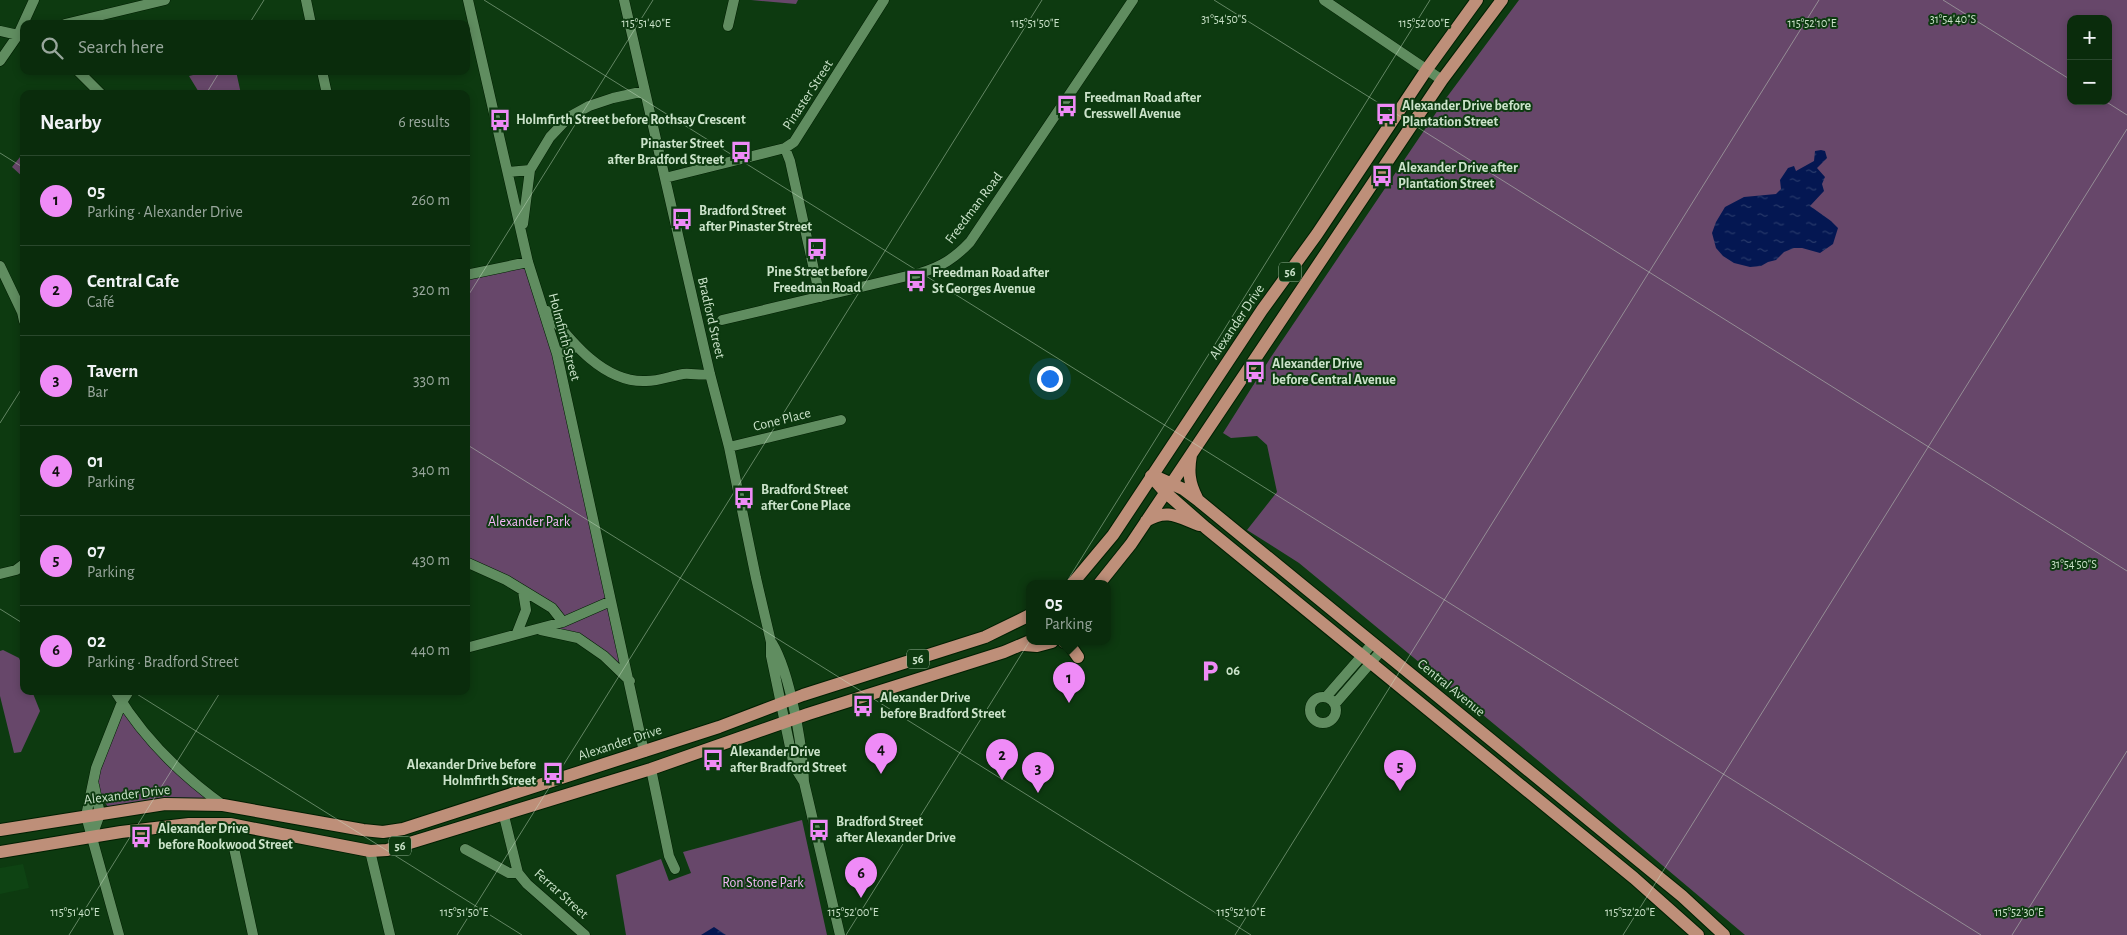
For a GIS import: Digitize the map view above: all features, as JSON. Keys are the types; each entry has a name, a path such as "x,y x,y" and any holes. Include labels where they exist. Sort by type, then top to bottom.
{"main road":[{"name":"Alexander Drive","path":"1075,580 1113,535 1151,475 1427,69 1477,0"},
{"name":"56","path":"1102,580 1146,521 1442,80 1502,0"},
{"path":"1192,450 1188,470 1190,483 1199,501"},
{"name":"Central Avenue","path":"1151,475 1168,487 1199,501 1682,896 1724,935"},
{"name":"Central Avenue","path":"1168,487 1206,528 1634,878 1698,935"},
{"path":"1146,521 1157,514 1168,514 1206,528"},
{"name":"Alexander Drive","path":"0,830 165,804 223,804 363,830 383,832 403,829 644,752 786,702 985,637 1026,617"},
{"name":"56","path":"0,852 92,836 189,824 230,824 370,851 387,850 504,816 652,769 790,721 1026,643"},
{"path":"1070,645 1078,657"}],"street":[{"path":"27,20 34,0"},
{"path":"82,20 165,0"},
{"path":"306,0 310,20"},
{"name":"Holmfirth Street","path":"468,0 528,262 557,354 644,752"},
{"name":"Bradford Street","path":"624,0 710,374 729,447 771,642 771,656 786,702 790,721 794,766 804,782 840,935"},
{"path":"728,26 734,0"},
{"name":"Pinaster Street","path":"664,178 785,148 794,142 884,0"},
{"name":"Freedman Road","path":"722,320 934,269 961,252 970,242 1133,0"},
{"path":"1324,0 1442,80"},
{"path":"0,31 20,35"},
{"path":"0,61 20,37"},
{"path":"82,75 97,90"},
{"path":"323,75 327,90"},
{"path":"522,230 530,170 550,137 569,117 589,106 613,98 645,91"},
{"path":"785,148 790,161 820,296"},
{"path":"508,172 530,170"},
{"path":"470,274 528,262"},
{"path":"0,266 20,308"},
{"path":"543,306 577,346 600,366 631,381 653,380 684,374 710,374"},
{"path":"557,354 577,346"},
{"name":"Cone Place","path":"729,447 841,420"},
{"path":"470,564 506,580 552,608 563,622"},
{"path":"0,574 20,569"},
{"path":"517,633 526,610 523,591"},
{"path":"470,647 517,633 540,630 610,601"},
{"path":"540,630 578,638 604,656 630,682"},
{"path":"1366,659 1335,704 1336,715 1331,721 1322,724 1314,720 1310,713 1310,705 1316,698 1326,697 1377,647"},
{"path":"118,695 155,746 202,790 223,804"},
{"path":"119,935 86,816 96,768 126,695"},
{"path":"1326,697 1335,704"},
{"path":"652,769 669,856 675,869"},
{"path":"92,836 100,814 94,784"},
{"name":"Ferrar Street","path":"504,816 518,873 527,884 585,935"},
{"path":"234,848 253,935"},
{"name":"Ferrar Street","path":"465,849 509,873 518,873"},
{"path":"370,851 390,935"}],"shaded area":[{"path":"23,864 29,888 0,894 0,868"}],"green space":[{"path":"751,0 798,0 796,4"},
{"path":"1519,0 2127,0 2127,935 1745,935 1299,563 1247,530 1277,492 1267,445 1257,436 1231,438 1223,433 1271,357 1444,101"},
{"path":"237,75 240,90 198,90 189,76"},
{"path":"20,157 20,174 12,167"},
{"name":"Alexander Park","path":"528,262 543,306 630,682 578,638 540,629 563,622 552,608 470,564 470,274"},
{"path":"3,650 19,658 20,695 34,695 40,711 21,752 14,753 0,696 0,651"},
{"path":"122,702 155,746 223,805 108,807 93,784"},
{"name":"Ron Stone Park","path":"802,820 827,935 626,935 616,875 661,859 669,881 691,873 683,852"}],"water":[{"path":"1815,151 1825,151 1827,158 1817,168 1825,177 1822,184 1824,191 1810,206 1838,228 1833,244 1820,253 1802,248 1794,248 1784,252 1776,260 1761,266 1750,267 1734,263 1723,256 1716,248 1712,233 1725,207 1744,197 1776,194 1781,189 1780,180 1788,168 1794,166 1796,171 1814,161"},
{"path":"714,927 726,935 701,935"}],"place":[{"name":"Freedman Road after Cresswell Avenue","path":"1067,106"},
{"name":"Alexander Drive before Plantation Street","path":"1386,114"},
{"name":"Holmfirth Street before Rothsay Crescent","path":"500,120"},
{"name":"Pinaster Street after Bradford Street","path":"741,152"},
{"name":"Alexander Drive after Plantation Street","path":"1382,176"},
{"name":"Bradford Street after Pinaster Street","path":"682,219"},
{"name":"Pine Street before Freedman Road","path":"817,249"},
{"name":"Freedman Road after St Georges Avenue","path":"916,281"},
{"name":"Alexander Drive before Central Avenue","path":"1255,372"},
{"name":"Bradford Street after Cone Place","path":"744,498"},
{"name":"06","path":"1210,671"},
{"name":"05","path":"1069,703"},
{"name":"Alexander Drive before Bradford Street","path":"863,706"},
{"name":"Alexander Drive after Bradford Street","path":"713,760"},
{"name":"Alexander Drive before Holmfirth Street","path":"553,773"},
{"name":"01","path":"881,774"},
{"name":"Central Cafe","path":"1002,780"},
{"name":"07","path":"1400,791"},
{"name":"Tavern","path":"1038,793"},
{"name":"Bradford Street after Alexander Drive","path":"819,830"},
{"name":"Alexander Drive before Rookwood Street","path":"141,837"},
{"name":"02","path":"861,898"}]}
